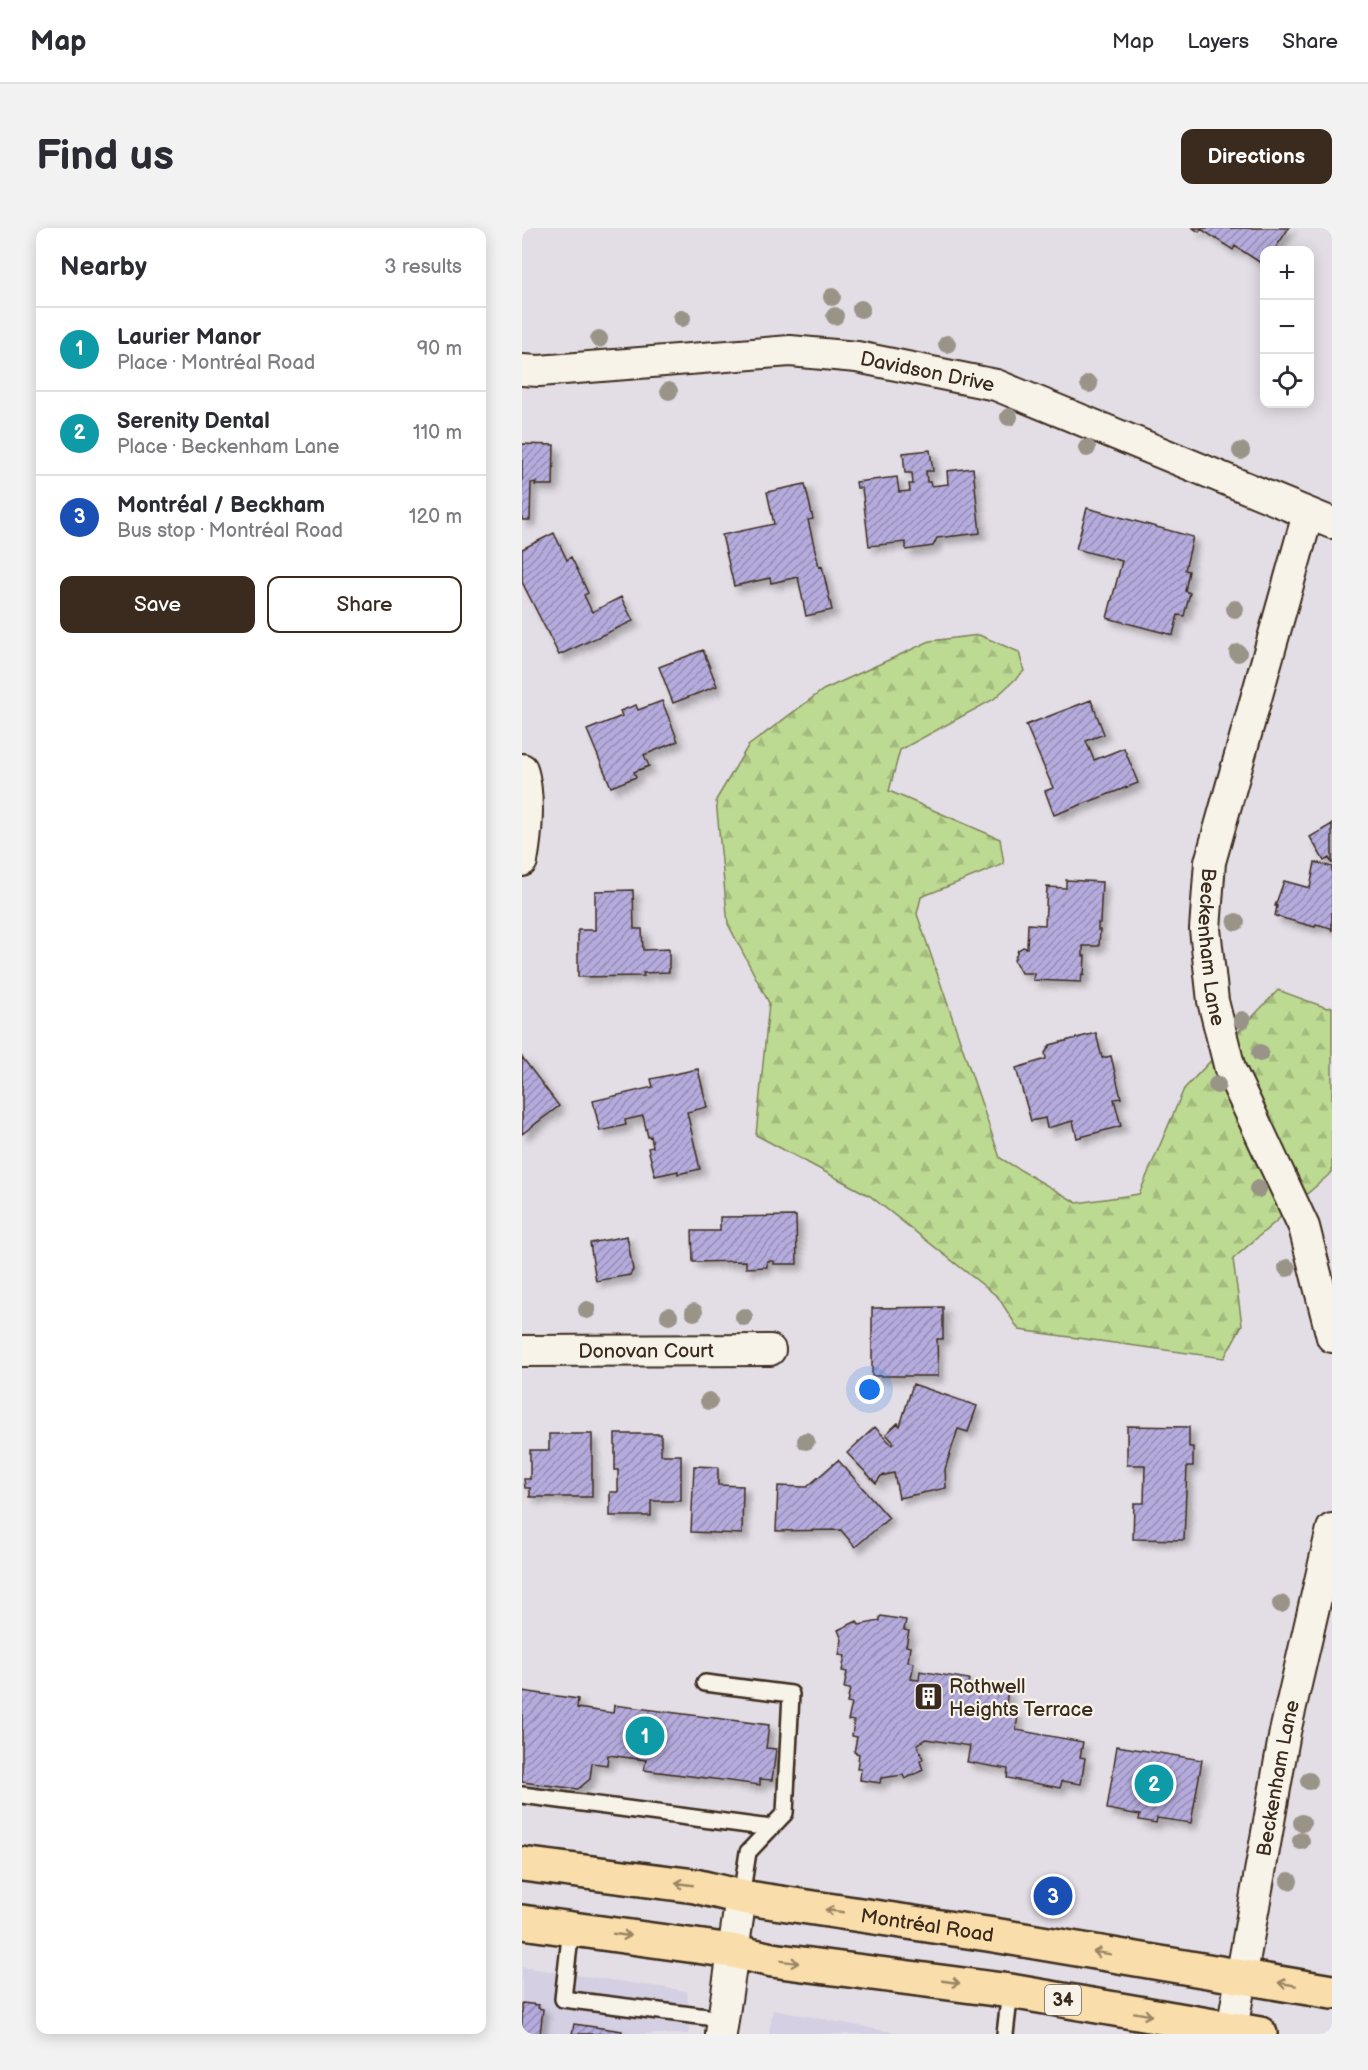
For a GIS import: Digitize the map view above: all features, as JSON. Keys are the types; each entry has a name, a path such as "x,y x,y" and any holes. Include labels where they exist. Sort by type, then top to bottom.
{"main road":[{"name":"Montréal Road","path":"522,1864 695,1886 741,1897 975,1932 1332,1992"},
{"name":"34","path":"522,1922 732,1951 772,1960 1010,1991 1241,2032"}],"street":[{"name":"Davidson Drive","path":"522,370 539,371 790,351 857,357 996,385 1320,519"},
{"name":"Beckenham Lane","path":"1320,519 1210,862 1204,929 1213,1002 1230,1069 1304,1227 1332,1336"},
{"path":"522,770 525,779 527,838 522,861"},
{"name":"Donovan Court","path":"522,1350 770,1350"},
{"name":"Beckenham Lane","path":"1241,2032 1242,1976 1285,1732 1332,1529"},
{"path":"722,2027 741,1897"}],"lane":[{"path":"705,1683 791,1694 785,1813 748,1852 741,1897"},
{"path":"522,1795 771,1828"},
{"path":"571,1928 563,1999 722,2027"},
{"path":"1005,2034 1010,1991"}],"shaded area":[{"path":"522,1967 687,1991 690,2024 688,2034 522,2034"},
{"path":"773,2010 904,2034 769,2034"}],"green space":[{"path":"979,635 1019,652 1024,671 994,699 900,750 889,791 1000,839 1004,864 921,897 917,914 1000,1158 1077,1203 1139,1194 1184,1089 1278,990 1327,1008 1332,1007 1332,1172 1233,1259 1242,1325 1224,1358 1019,1330 998,1297 870,1196 756,1135 769,1003 728,924 716,800 748,746 823,690 930,641"}],"building":[{"path":"1193,228 1289,228 1277,246 1260,246 1260,262 1235,246 1233,250 1201,229 1199,232"},
{"path":"522,444 554,445 553,485 531,483 530,520 522,520"},
{"path":"930,450 933,471 926,471 927,482 930,482 931,486 948,484 947,471 973,468 980,533 937,538 933,546 906,550 906,542 869,546 862,488 857,488 856,482 897,477 899,492 910,491 909,484 913,484 912,473 905,473 903,453"},
{"path":"805,484 813,519 808,520 832,610 806,616 798,577 771,583 770,578 734,586 722,535 774,524 767,492"},
{"path":"1087,508 1193,537 1185,570 1189,571 1185,591 1190,593 1184,616 1178,615 1173,635 1107,618 1122,561 1076,549"},
{"path":"554,533 567,560 571,557 579,573 588,593 584,595 592,612 621,597 633,621 559,655 522,582 522,549"},
{"path":"703,650 717,686 673,703 659,667"},
{"path":"1091,700 1104,734 1086,741 1094,760 1124,748 1138,783 1054,815 1045,791 1053,788 1026,725"},
{"path":"662,701 678,741 644,755 649,766 634,772 636,777 611,787 587,730 622,716 620,711 636,705 638,710"},
{"path":"1332,824 1332,864 1329,858 1324,861 1310,837"},
{"path":"1315,862 1332,867 1332,931 1331,928 1316,924 1315,927 1275,916 1277,906 1275,906 1284,881 1310,888"},
{"path":"1066,880 1102,882 1100,923 1098,923 1099,946 1083,946 1084,975 1082,974 1081,982 1033,980 1034,973 1021,973 1014,960 1018,950 1023,947 1027,948 1028,924 1045,925 1047,887 1066,888"},
{"path":"633,890 634,929 642,929 643,950 669,949 669,972 643,973 644,976 578,977 578,930 595,930 595,891"},
{"path":"1096,1033 1102,1058 1111,1056 1121,1098 1114,1099 1121,1126 1077,1138 1073,1121 1047,1128 1045,1118 1031,1121 1016,1068 1046,1059 1045,1053 1050,1045"},
{"path":"522,1057 559,1106 522,1134"},
{"path":"698,1069 707,1107 687,1112 700,1169 655,1176 648,1148 653,1147 651,1136 648,1137 643,1116 625,1120 626,1125 600,1131 593,1101 653,1087 651,1079"},
{"path":"796,1216 797,1264 774,1264 774,1261 767,1261 767,1267 746,1268 746,1261 693,1262 692,1231 720,1231 720,1217"},
{"path":"627,1236 633,1270 630,1275 596,1281 590,1243"},
{"path":"943,1307 943,1339 937,1339 938,1376 872,1376 872,1308"},
{"path":"913,1384 977,1406 968,1432 958,1429 945,1469 946,1488 899,1498 894,1473 881,1476 876,1483 847,1453 875,1427 892,1445 894,1443 886,1434 898,1423 900,1426"},
{"path":"1127,1426 1189,1427 1189,1447 1193,1447 1193,1466 1187,1466 1184,1540 1133,1539 1134,1503 1144,1503 1145,1465 1127,1465"},
{"path":"549,1434 592,1434 592,1497 530,1497 530,1488 525,1488 524,1479 530,1479 530,1450 549,1450"},
{"path":"615,1434 661,1434 661,1455 681,1455 681,1501 651,1501 651,1516 610,1516 610,1492 618,1492 618,1470 615,1470"},
{"path":"838,1460 889,1518 855,1547 841,1530 776,1531 778,1486 807,1487"},
{"path":"694,1466 718,1467 718,1485 743,1486 742,1534 691,1532"},
{"name":"Rothwell Heights Terrace","path":"881,1616 906,1620 904,1630 909,1631 906,1646 910,1647 908,1662 914,1663 911,1679 919,1680 920,1671 969,1679 968,1685 1008,1691 1005,1711 1018,1715 1016,1730 1083,1742 1080,1757 1085,1758 1081,1784 1062,1781 1060,1788 1007,1778 1008,1769 967,1762 970,1746 926,1739 917,1744 923,1759 920,1761 923,1770 905,1779 903,1775 881,1778 880,1783 860,1780 861,1769 857,1769 859,1754 854,1752 857,1737 852,1736 854,1721 848,1720 852,1704 847,1703 850,1689 844,1688 847,1672 842,1671 845,1656 839,1655 842,1640 838,1630 857,1621 859,1625 880,1621"},
{"path":"522,1691 578,1699 577,1708 613,1713 614,1705 769,1725 766,1748 776,1749 772,1780 760,1779 760,1785 644,1770 646,1760 608,1755 607,1765 592,1763 590,1779 578,1789 522,1782"},
{"path":"1117,1746 1202,1760 1191,1823 1157,1818 1156,1823 1139,1820 1140,1815 1107,1809"},
{"path":"522,2003 539,2005 538,2008 543,2009 540,2034 522,2034"},
{"path":"574,2024 622,2031 622,2034 572,2034"}],"place":[{"name":"Rothwell Heights Terrace","path":"928,1697"},
{"name":"Laurier Manor","path":"645,1736"},
{"name":"Serenity Dental","path":"1154,1784"},
{"name":"Montréal / Beckham","path":"1053,1896"}]}
